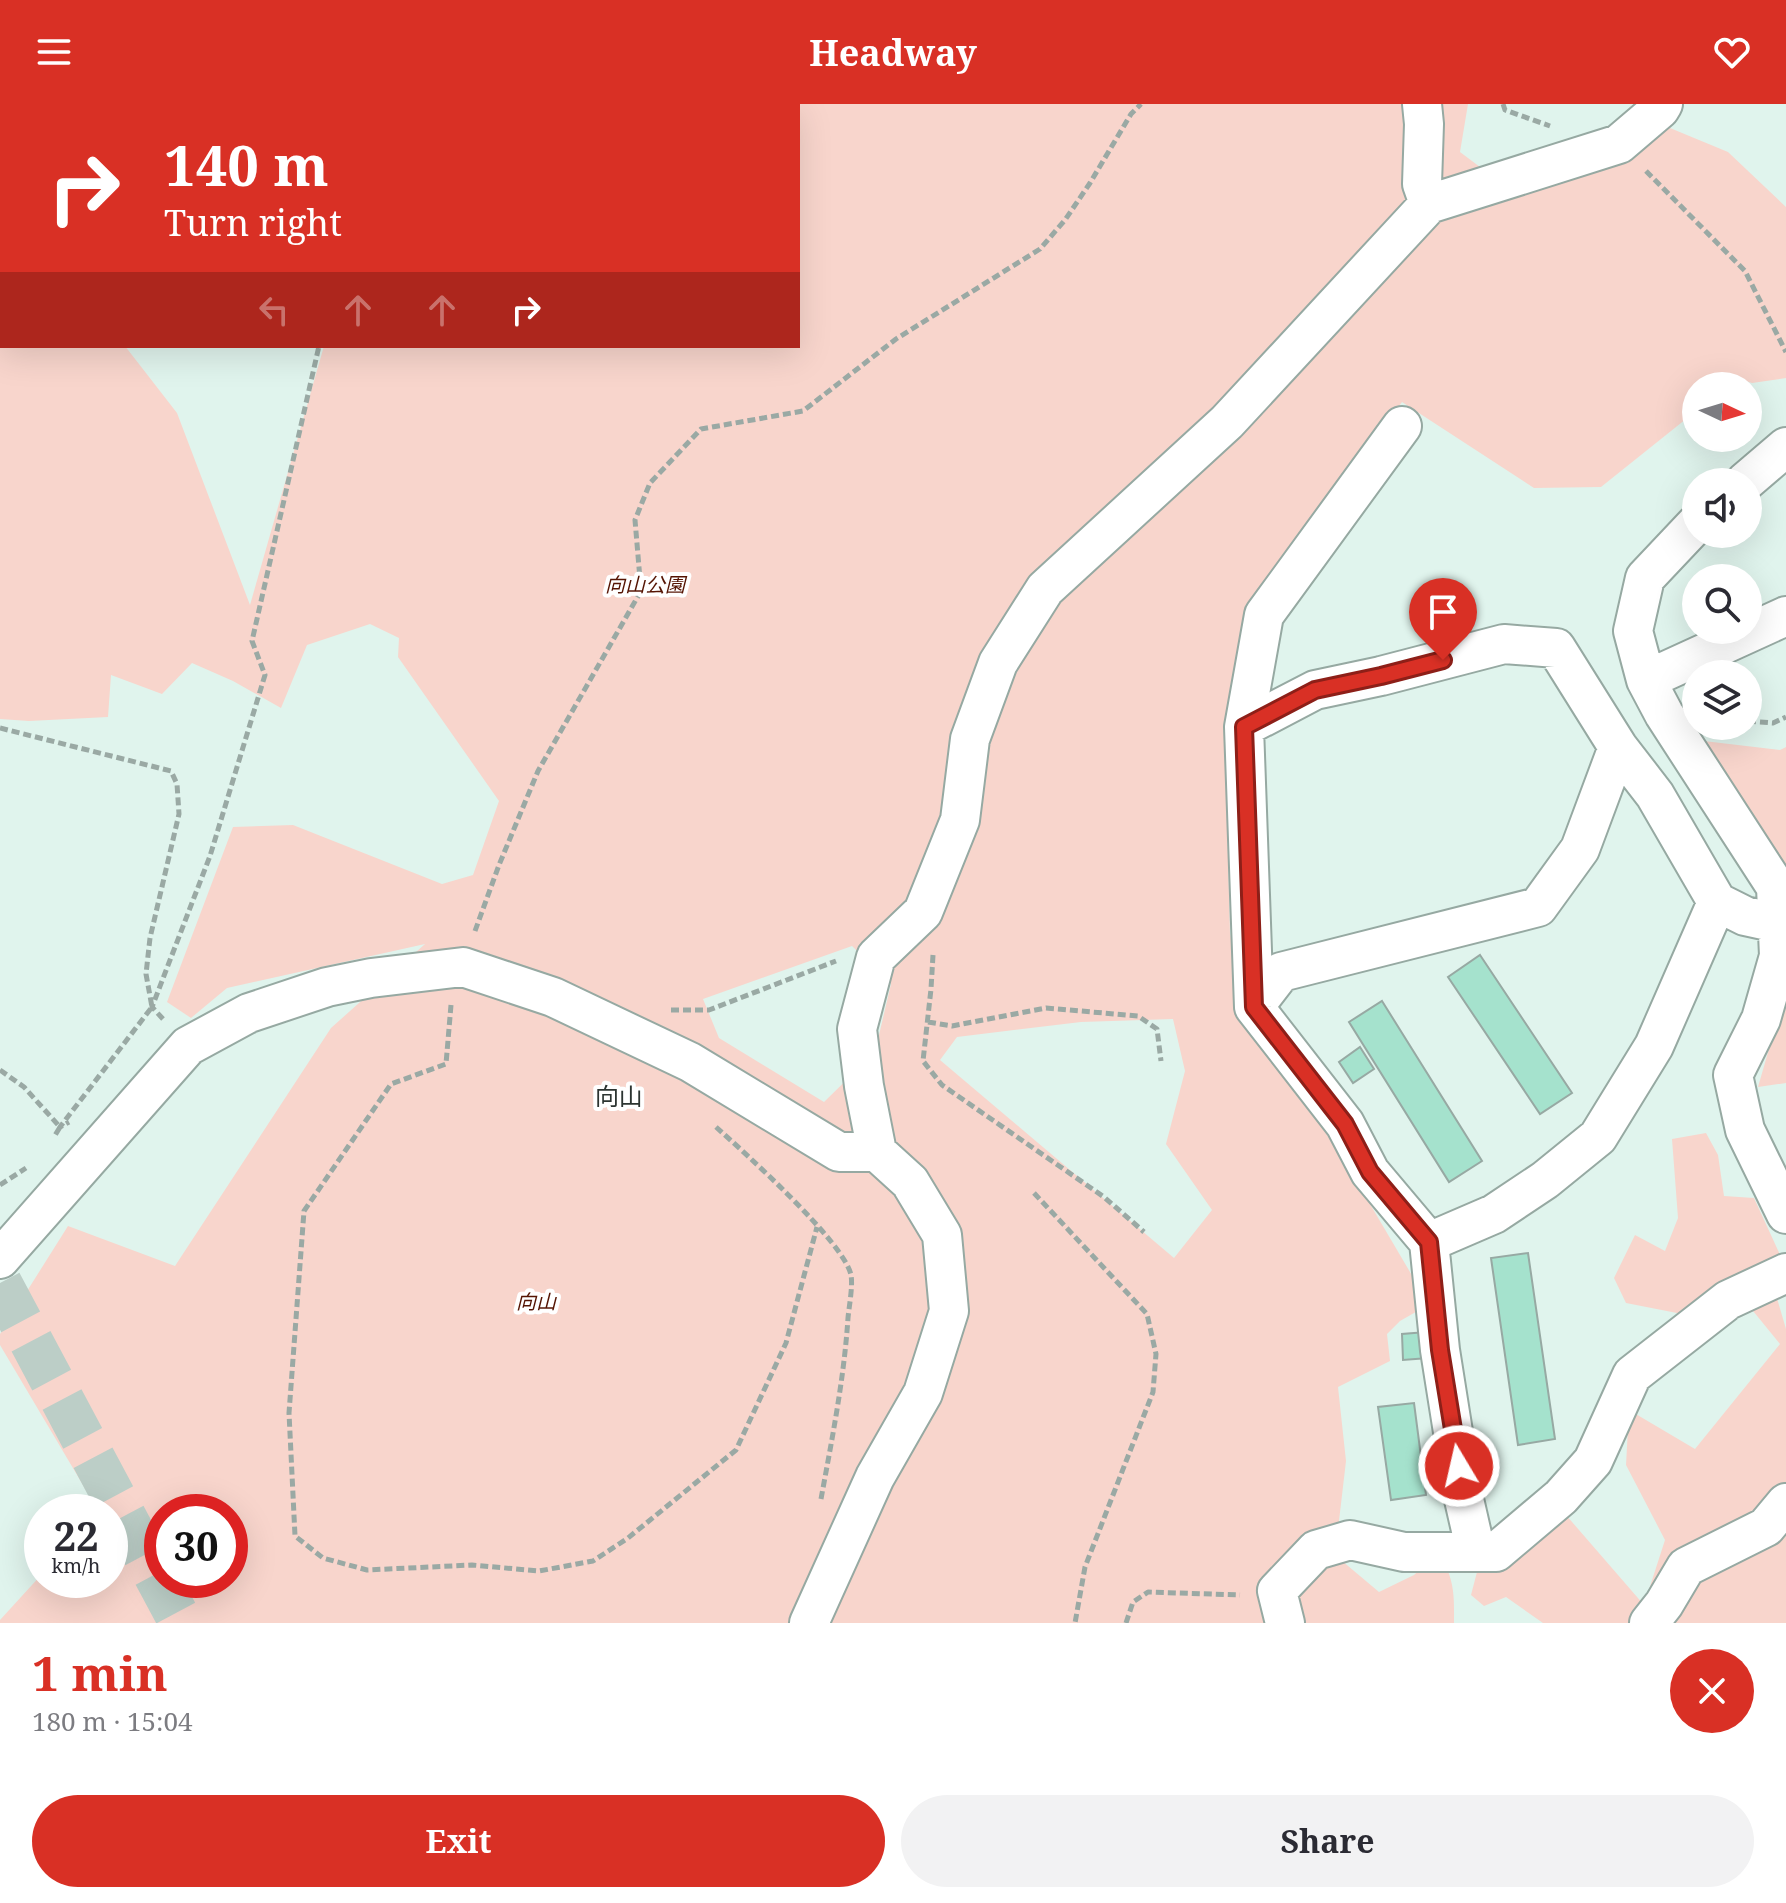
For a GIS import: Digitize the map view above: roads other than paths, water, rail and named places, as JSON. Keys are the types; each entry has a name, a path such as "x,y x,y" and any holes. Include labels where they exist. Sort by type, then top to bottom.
{"street":[{"path":"1422,104 1422,184 1429,204"},
{"path":"809,1623 875,1477 923,1393 949,1311 942,1235 910,1182 877,1152 857,1029 876,957 923,912 960,820 970,739 998,663 1045,589 1227,422 1429,204 1619,144 1663,104"},
{"path":"1402,426 1264,615 1244,727 1254,1007 1345,1124 1370,1172 1429,1242 1440,1350 1463,1495 1476,1552"},
{"path":"1761,468 1786,447"},
{"path":"1682,539 1645,578 1633,631 1646,680 1664,714 1776,887 1779,956 1761,1019 1733,1075 1745,1130 1786,1214"},
{"path":"1646,680 1786,616"},
{"path":"1244,727 1315,690 1504,644 1556,648 1618,747 1655,795 1717,902 1745,916 1777,923"},
{"path":"1254,1007 1281,972 1538,907 1580,849 1618,747"},
{"path":"1429,1242 1494,1214 1545,1180 1598,1137 1654,1046 1717,902"},
{"path":"0,1259 188,1046 249,1013 327,987 371,978 463,967 553,997 690,1062 839,1152 877,1152"},
{"path":"1281,1607 1316,1550 1350,1540 1404,1552 1496,1552 1561,1497 1593,1461 1632,1375 1728,1300 1786,1273"},
{"path":"1649,1623 1686,1567 1766,1527 1786,1503"}],"tunnel":[{"path":"0,1283 181,1623"}],"district":[{"name":"向山","path":"619,1097"}],"park label":[{"name":"向山公園","path":"645,585"}]}
